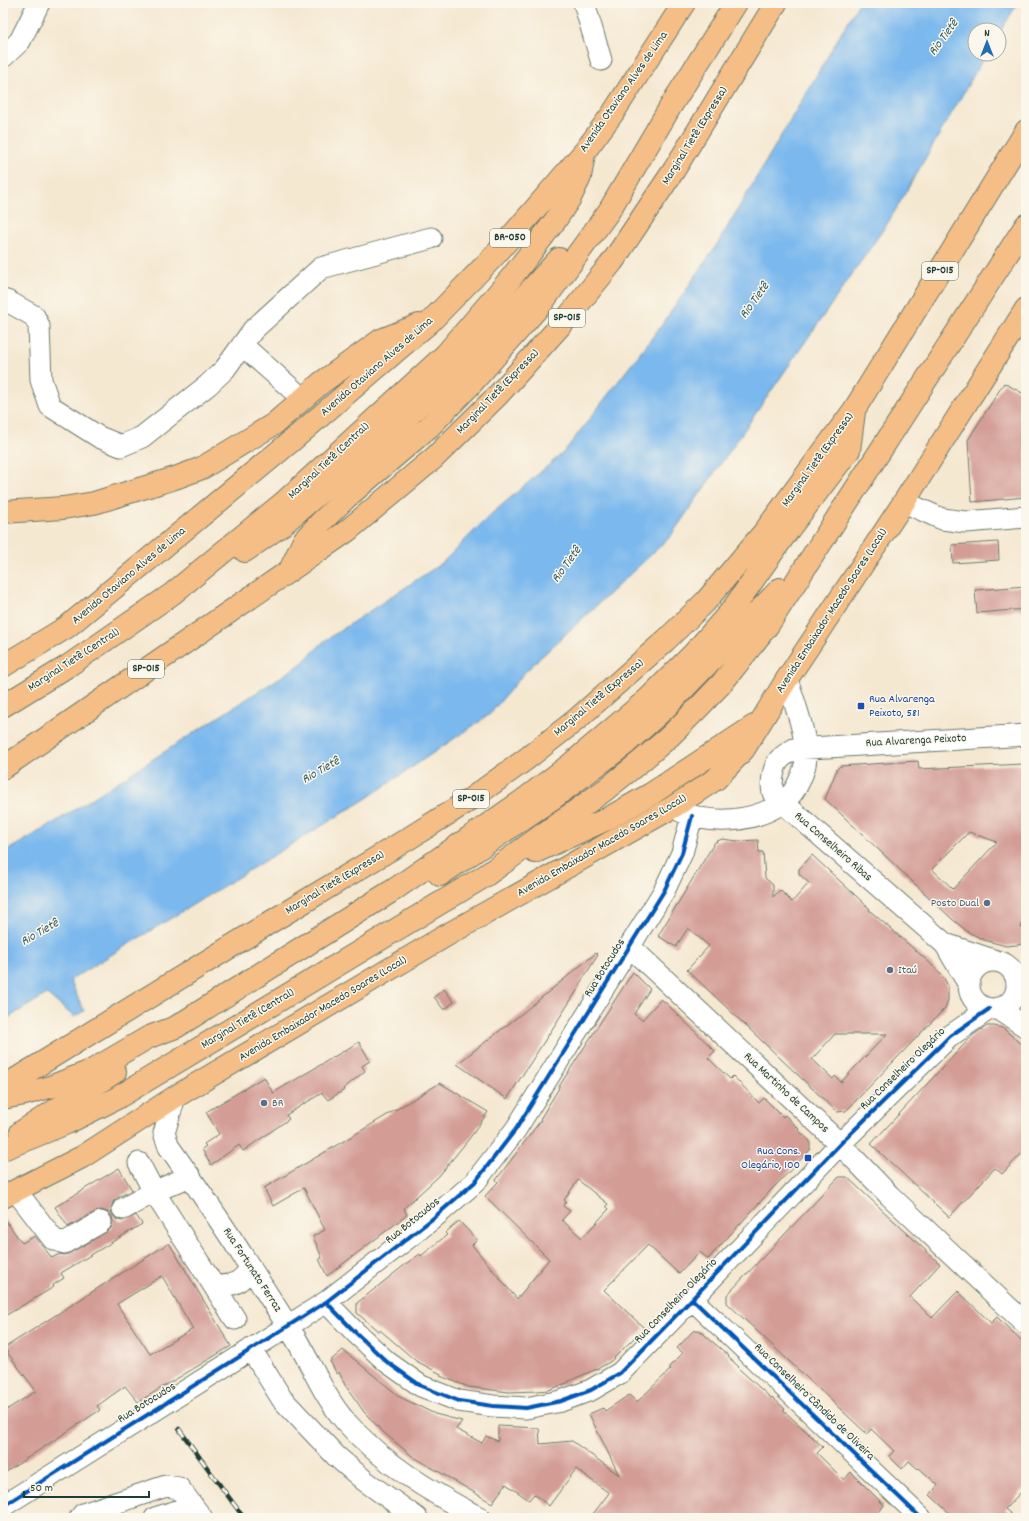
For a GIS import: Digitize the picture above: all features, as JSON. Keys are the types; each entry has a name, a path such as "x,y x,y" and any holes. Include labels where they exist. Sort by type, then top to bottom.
{"highway":[{"name":"Avenida Otaviano Alves de Lima","path":"3,666 67,627 289,443 430,322 497,253 585,151 613,113 684,3"},
{"path":"289,571 304,540 319,524 347,497 429,427 471,384 542,303 609,211 672,104 736,3"},
{"name":"Marginal Tietê (Expressa)","path":"3,768 347,531 434,458 498,395 568,317 613,260 674,170 776,3"},
{"name":"Marginal Tietê (Expressa)","path":"3,1087 256,931 411,838 468,801 525,760 576,720 666,640 706,601 765,532 854,410 1026,131"},
{"name":"Marginal Tietê (Central)","path":"3,706 68,666 172,594 283,503 446,354 511,278 555,221 570,198 580,177 585,151"},
{"path":"172,594 200,580 282,525 352,466 405,419 466,360 554,265 588,222 596,216 609,211"},
{"path":"485,876 605,790 640,762 670,736 722,683 768,625 1026,225"},
{"name":"Avenida Embaixador Macedo Soares (Local)","path":"9,1200 82,1157 175,1097 447,935 673,807 716,779 744,749 787,679 904,502 1026,309"},
{"path":"3,512 63,508 94,503 196,471 274,424 321,383 381,340 403,330 430,322"},
{"path":"3,1098 50,1087 91,1071 149,1037 176,1027 396,889 522,801 571,764 648,699 694,653 732,610 789,529 849,450 854,410"},
{"path":"396,889 437,878 552,799 624,746 703,671 768,600 810,561"},
{"path":"485,876 613,816 693,768 712,753 760,722"},
{"name":"Marginal Tietê (Central)","path":"3,1148 67,1123 117,1098 485,876"},
{"path":"3,1148 25,1129 50,1112 157,1046 176,1027"}],"street":[{"path":"3,57 20,41 38,3"},
{"path":"584,3 601,60"},
{"path":"3,300 34,316 39,326 41,380 50,406 98,437 121,446 142,437 208,385 225,368 253,330 321,268 431,238"},
{"path":"242,345 303,399"},
{"path":"904,502 942,519 966,522 1026,517"},
{"path":"787,679 806,748"},
{"name":"Rua Alvarenga Peixoto","path":"806,748 1026,735"},
{"name":"Rua Conselheiro Ribas","path":"806,748 794,749 779,760 775,769 771,788 774,795 945,944 969,989"},
{"path":"673,807 692,816 717,820 740,819 758,815 783,803"},
{"name":"Rua Botocudos","path":"3,1506 326,1302 431,1220 475,1182 516,1129 664,891 682,853 692,816"},
{"name":"Rua Conselheiro Ribas","path":"945,944 1009,964"},
{"name":"Rua Martinho de Campos","path":"630,947 840,1144 890,1196 1026,1324"},
{"path":"1026,1023 1015,975 1009,964 988,962 980,964 972,973 969,989 978,1004 993,1009 1026,1027"},
{"name":"Rua Conselheiro Olegário","path":"950,1036 969,989"},
{"path":"993,1009 1004,1006 1010,1002 1019,991"},
{"name":"Rua Conselheiro Olegário","path":"326,1302 387,1362 421,1386 459,1401 493,1406 526,1408 561,1401 591,1390 620,1373 840,1144 950,1036 993,1009"},
{"name":"Rua Fortunato Ferraz","path":"175,1097 164,1133 169,1147 251,1268 305,1354 323,1390 346,1422 374,1449 406,1475 480,1518"},
{"path":"139,1163 154,1192 235,1319"},
{"path":"123,1210 154,1192 190,1176"},
{"path":"9,1200 53,1239 64,1243 101,1222"},
{"path":"215,1286 236,1284 251,1268"},
{"name":"Rua Conselheiro Cândido de Oliveira","path":"692,1299 921,1518"},
{"path":"251,1349 282,1399 336,1456 365,1481 417,1518"},
{"path":"80,1518 83,1514 166,1486 179,1488 198,1512"},
{"path":"155,1518 198,1512"}],"water":[{"name":"Rio Tietê","path":"859,3 1018,3 1006,22 967,22 967,62 981,62 889,221 670,537 525,672 489,715 364,800 70,980 84,1011 74,1017 47,994 3,1021 3,853 60,819 301,664 323,642 442,563 489,516 564,452 664,322 718,243"}],"building":[{"path":"1004,383 1026,395 1026,497 972,502 968,440"},
{"path":"998,542 999,560 953,563 952,545"},
{"path":"1026,586 1026,609 977,613 975,590"},
{"path":"918,761 919,769 1024,764 1026,773 1026,889 1023,905 1026,906 1021,928 1026,928 1026,944 1006,946 984,940 968,932 952,919 825,799 837,769 840,766","holes":["969,832 997,842 953,889 932,869"]},
{"path":"722,839 738,841 758,840 759,852 763,852 765,878 773,885 773,897 780,890 792,902 809,883 799,874 799,869 812,855 870,909 869,910 930,963 944,978 948,986 948,1000 945,1008 846,1111 837,1112 687,970 709,946 688,928 676,947 658,936 715,842","holes":["835,1034 887,1034 841,1082 835,1076 833,1079 812,1059"]},
{"path":"596,953 598,955 579,985 580,986 507,1099 457,1064 525,1011"},
{"path":"633,972 650,989 634,1014 642,1020 661,999 715,1051 708,1058 730,1079 733,1076 759,1103 764,1098 783,1117 785,1115 810,1141 810,1150 708,1259 700,1252 679,1274 648,1245 604,1290 644,1328 611,1361 599,1368 549,1390 509,1392 469,1387 440,1376 441,1374 416,1361 380,1330 378,1331 357,1313 357,1303 407,1263 420,1254 421,1256 447,1235 445,1233 459,1221 477,1240 472,1245 517,1299 549,1259 485,1196 498,1182 496,1180 541,1120 540,1119 558,1088","holes":["578,1180 608,1204 606,1206 609,1209 582,1238 562,1220 570,1211 563,1206 566,1202 564,1200"]},
{"path":"444,989 454,1002 444,1010 434,997"},
{"path":"987,1026 1003,1028 1026,1049 1026,1149 1002,1174 995,1168 949,1217 871,1144 973,1035"},
{"name":"BR","path":"359,1042 370,1061 362,1066 365,1071 343,1089 344,1090 328,1100 322,1093 286,1115 289,1119 243,1151 239,1145 211,1165 202,1149 206,1146 204,1144 219,1134 206,1112 264,1077 273,1093"},
{"path":"440,1083 488,1112 472,1135 439,1176 404,1208 407,1215 327,1276 319,1259 322,1258 313,1236 325,1230 304,1188 273,1206 264,1188"},
{"path":"119,1168 132,1190 117,1198 113,1202 111,1208 112,1214 116,1219 122,1221 136,1215 142,1224 61,1273 64,1278 53,1285 54,1287 3,1317 3,1217 22,1243 35,1236 52,1258 59,1254 65,1255 70,1253 107,1232 111,1228 113,1222 112,1216 101,1210 68,1227 55,1207"},
{"path":"839,1177 847,1177 940,1264 910,1297 932,1318 958,1291 991,1323 997,1317 1026,1345 1026,1487 1005,1509 1016,1518 955,1518 930,1495 938,1485 909,1461 902,1469 889,1456 894,1451 871,1429 867,1434 727,1303 727,1295"},
{"path":"169,1243 231,1346 138,1402 125,1386 97,1406 100,1410 3,1474 3,1412 36,1391 4,1348","holes":["162,1276 193,1329 150,1354 117,1304"]},
{"path":"699,1330 729,1356 728,1357 739,1367 738,1368 785,1409 783,1410 823,1447 817,1453 844,1480 851,1472 884,1505 875,1518 590,1518 609,1493 576,1469 549,1506 534,1494 529,1500 506,1484 492,1503 412,1456 383,1432 364,1412 345,1385 339,1372 337,1374 330,1361 343,1350 400,1397 435,1414 462,1421 456,1429 482,1443 486,1436 498,1441 498,1426 539,1428 540,1444 572,1441 619,1475 589,1414 603,1408 605,1411 629,1395 637,1402 671,1369 669,1367 683,1353 677,1348 693,1331"}],"railway":[{"path":"179,1429 244,1518"}],"cycle path":[{"path":"3,1506 326,1302 431,1220 475,1182 516,1129 664,891 682,853 692,816"},
{"path":"326,1302 387,1362 421,1386 459,1401 493,1406 526,1408 561,1401 591,1390 620,1373 840,1144 950,1036 989,1009"},
{"path":"692,1299 921,1518"}],"place":[{"name":"Rua Alvarenga Peixoto, 581","path":"861,706"},
{"name":"Posto Dual","path":"987,903"},
{"name":"Itaú","path":"890,970"},
{"name":"BR","path":"264,1103"},
{"name":"Rua Cons. Olegário, 100","path":"808,1158"}]}
